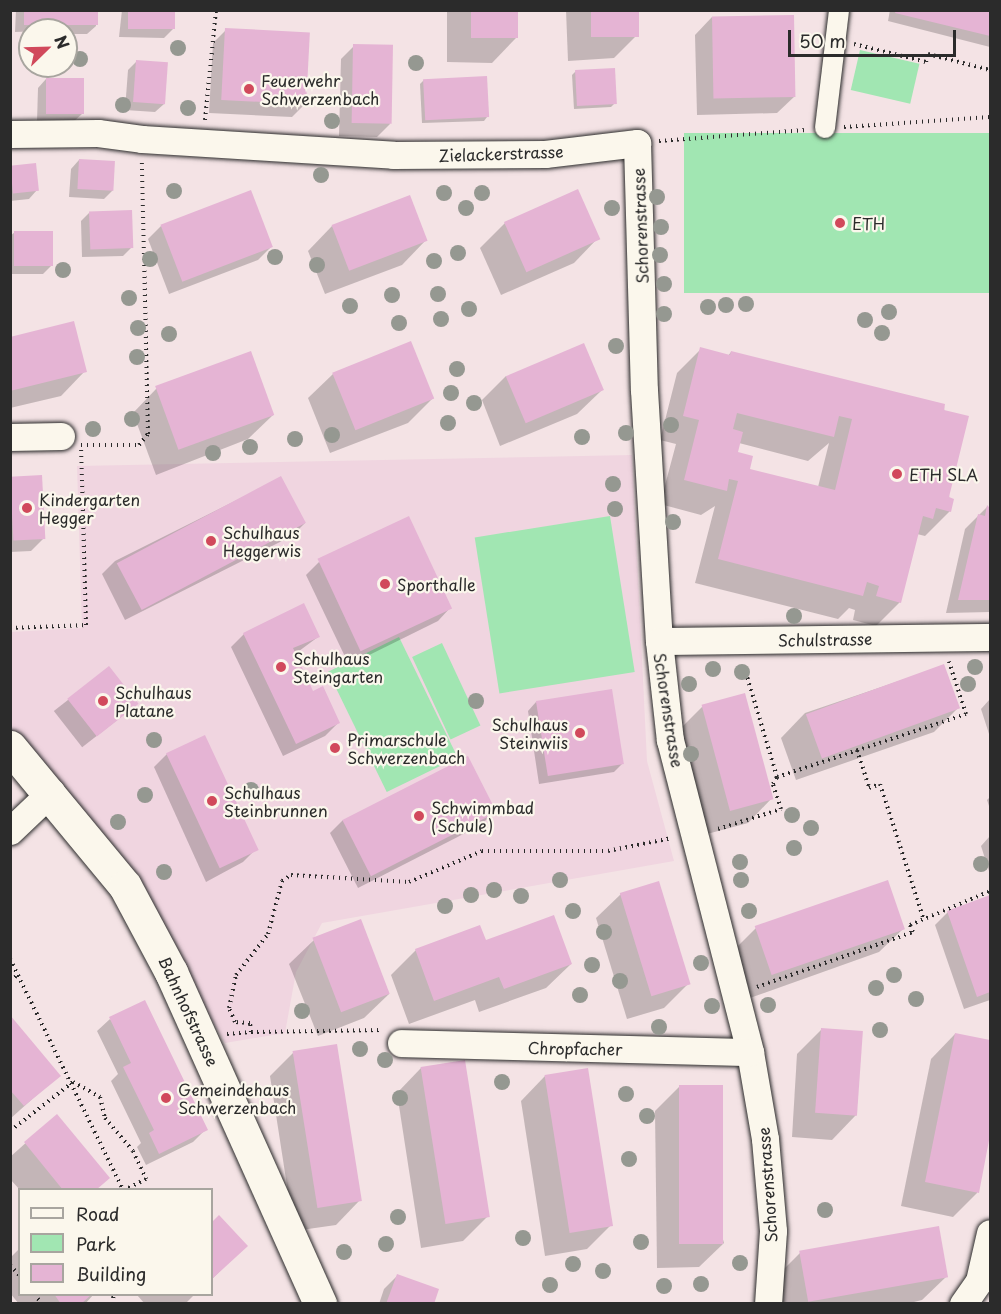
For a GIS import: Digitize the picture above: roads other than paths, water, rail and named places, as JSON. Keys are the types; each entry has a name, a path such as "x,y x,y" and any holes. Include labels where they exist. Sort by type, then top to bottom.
{"main road":[{"name":"Bahnhofstrasse","path":"10,747 51,792 125,886 203,1040 320,1304"}],"street":[{"path":"825,128 839,10"},
{"name":"Zielackerstrasse","path":"10,134 98,133 142,139 393,155 544,154 637,143"},
{"name":"Schorenstrasse","path":"637,143 644,390 659,641 670,740 750,1052 765,1139 773,1231 768,1304"},
{"path":"10,437 71,440"},
{"name":"Schulstrasse","path":"659,641 990,637"},
{"path":"10,831 51,792"},
{"name":"Chropfacher","path":"401,1043 750,1052"},
{"path":"963,1304 979,1281 990,1233"}],"place":[{"name":"Feuerwehr Schwerzenbach","path":"249,89"},
{"name":"ETH","path":"840,223"},
{"name":"ETH SLA","path":"897,474"},
{"name":"Kindergarten Hegger","path":"27,508"},
{"name":"Schulhaus Heggerwis","path":"211,541"},
{"name":"Sporthalle","path":"385,584"},
{"name":"Schulhaus Steingarten","path":"281,667"},
{"name":"Schulhaus Platane","path":"103,701"},
{"name":"Schulhaus Steinwiis","path":"580,733"},
{"name":"Primarschule Schwerzenbach","path":"335,748"},
{"name":"Schulhaus Steinbrunnen","path":"212,801"},
{"name":"Schwimmbad (Schule)","path":"419,816"},
{"name":"Gemeindehaus Schwerzenbach","path":"166,1098"}]}
